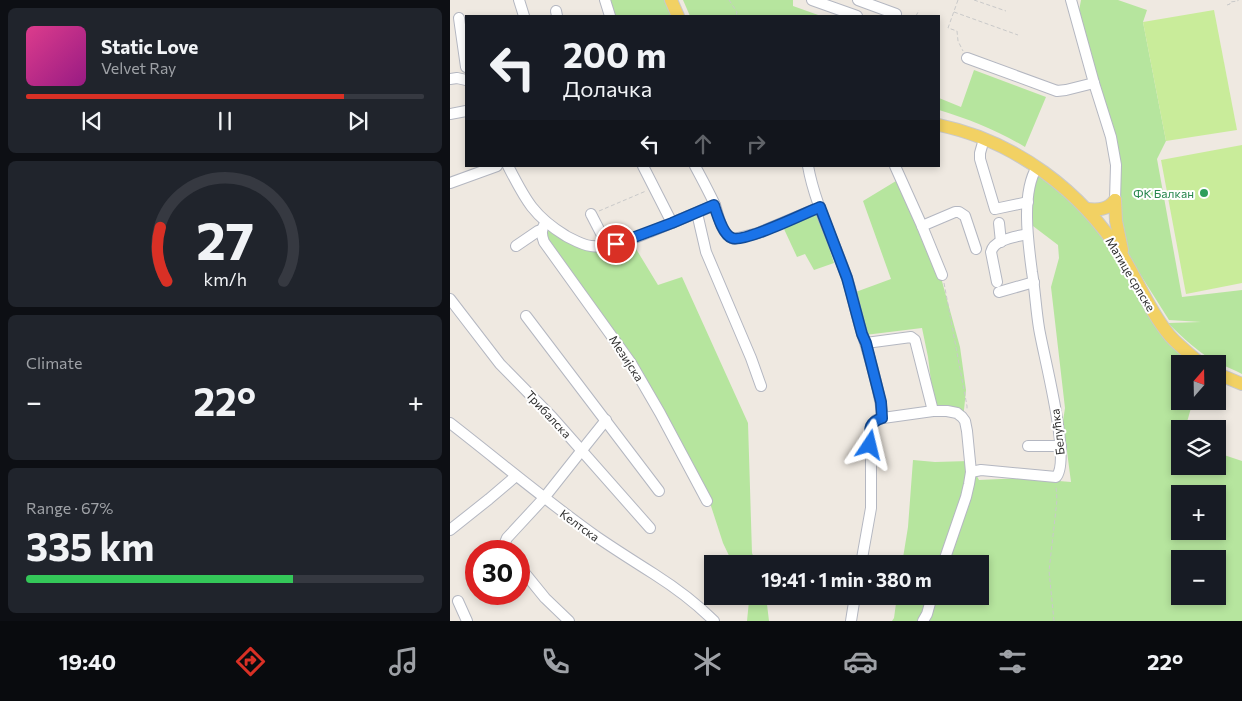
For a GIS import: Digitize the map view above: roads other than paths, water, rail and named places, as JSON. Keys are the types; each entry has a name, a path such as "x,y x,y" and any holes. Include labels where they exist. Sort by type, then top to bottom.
{"main road":[{"path":"671,0 678,15"},
{"name":"Матице српске","path":"940,125 984,139 1020,156 1037,167 1087,209 1123,257 1160,322 1170,336 1191,355"},
{"path":"1087,209 1103,209 1114,206"},
{"path":"1101,226 1110,222 1114,206"},
{"path":"1114,206 1123,257"},
{"path":"1226,377 1242,384"}],"street":[{"path":"519,0 524,15"},
{"path":"604,0 610,15"},
{"path":"812,0 854,15"},
{"path":"858,0 896,14"},
{"path":"1071,0 1111,137 1116,165 1114,206"},
{"path":"458,18 465,61"},
{"path":"967,58 1057,91 1094,83"},
{"path":"450,79 465,80"},
{"path":"450,114 465,111"},
{"path":"984,139 980,159 995,209 1028,202"},
{"path":"450,183 494,167"},
{"path":"509,167 527,202 544,226 585,245 596,247 630,240 714,205"},
{"path":"644,167 672,223"},
{"path":"695,167 726,234 730,238 737,239 758,233 820,207"},
{"path":"808,167 820,207 847,278 881,402 882,418"},
{"path":"895,167 942,275"},
{"name":"Белућка","path":"971,472 981,470 1056,477 1059,474 1061,446 1040,329 1027,234 1028,202 1032,180 1037,167"},
{"path":"922,226 955,212 962,213 965,216 976,249"},
{"path":"697,213 706,252 761,386"},
{"path":"592,214 607,245"},
{"path":"999,223 1001,242"},
{"path":"516,246 544,226"},
{"name":"Мезијска","path":"544,226 542,236 544,242 631,363 707,501"},
{"path":"1027,234 994,245 992,252 998,287 1034,282"},
{"name":"Трибалска","path":"450,299 500,364 552,417 650,528"},
{"path":"526,316 659,491"},
{"path":"866,343 911,337 916,340 933,411"},
{"path":"863,555 871,508 871,426 876,420 882,418 933,411 956,413 965,421 971,472 966,497 946,555"},
{"path":"506,540 544,498 606,420"},
{"name":"Келтска","path":"452,428 613,548 678,590 714,621"},
{"path":"1028,446 1061,446"},
{"path":"450,530 516,476"},
{"path":"530,580 545,598 569,621"},
{"path":"458,601 466,621"},
{"path":"851,621 854,605"},
{"path":"923,621 930,605"}],"place":[{"name":"ФК Балкан","path":"1204,193"}]}
